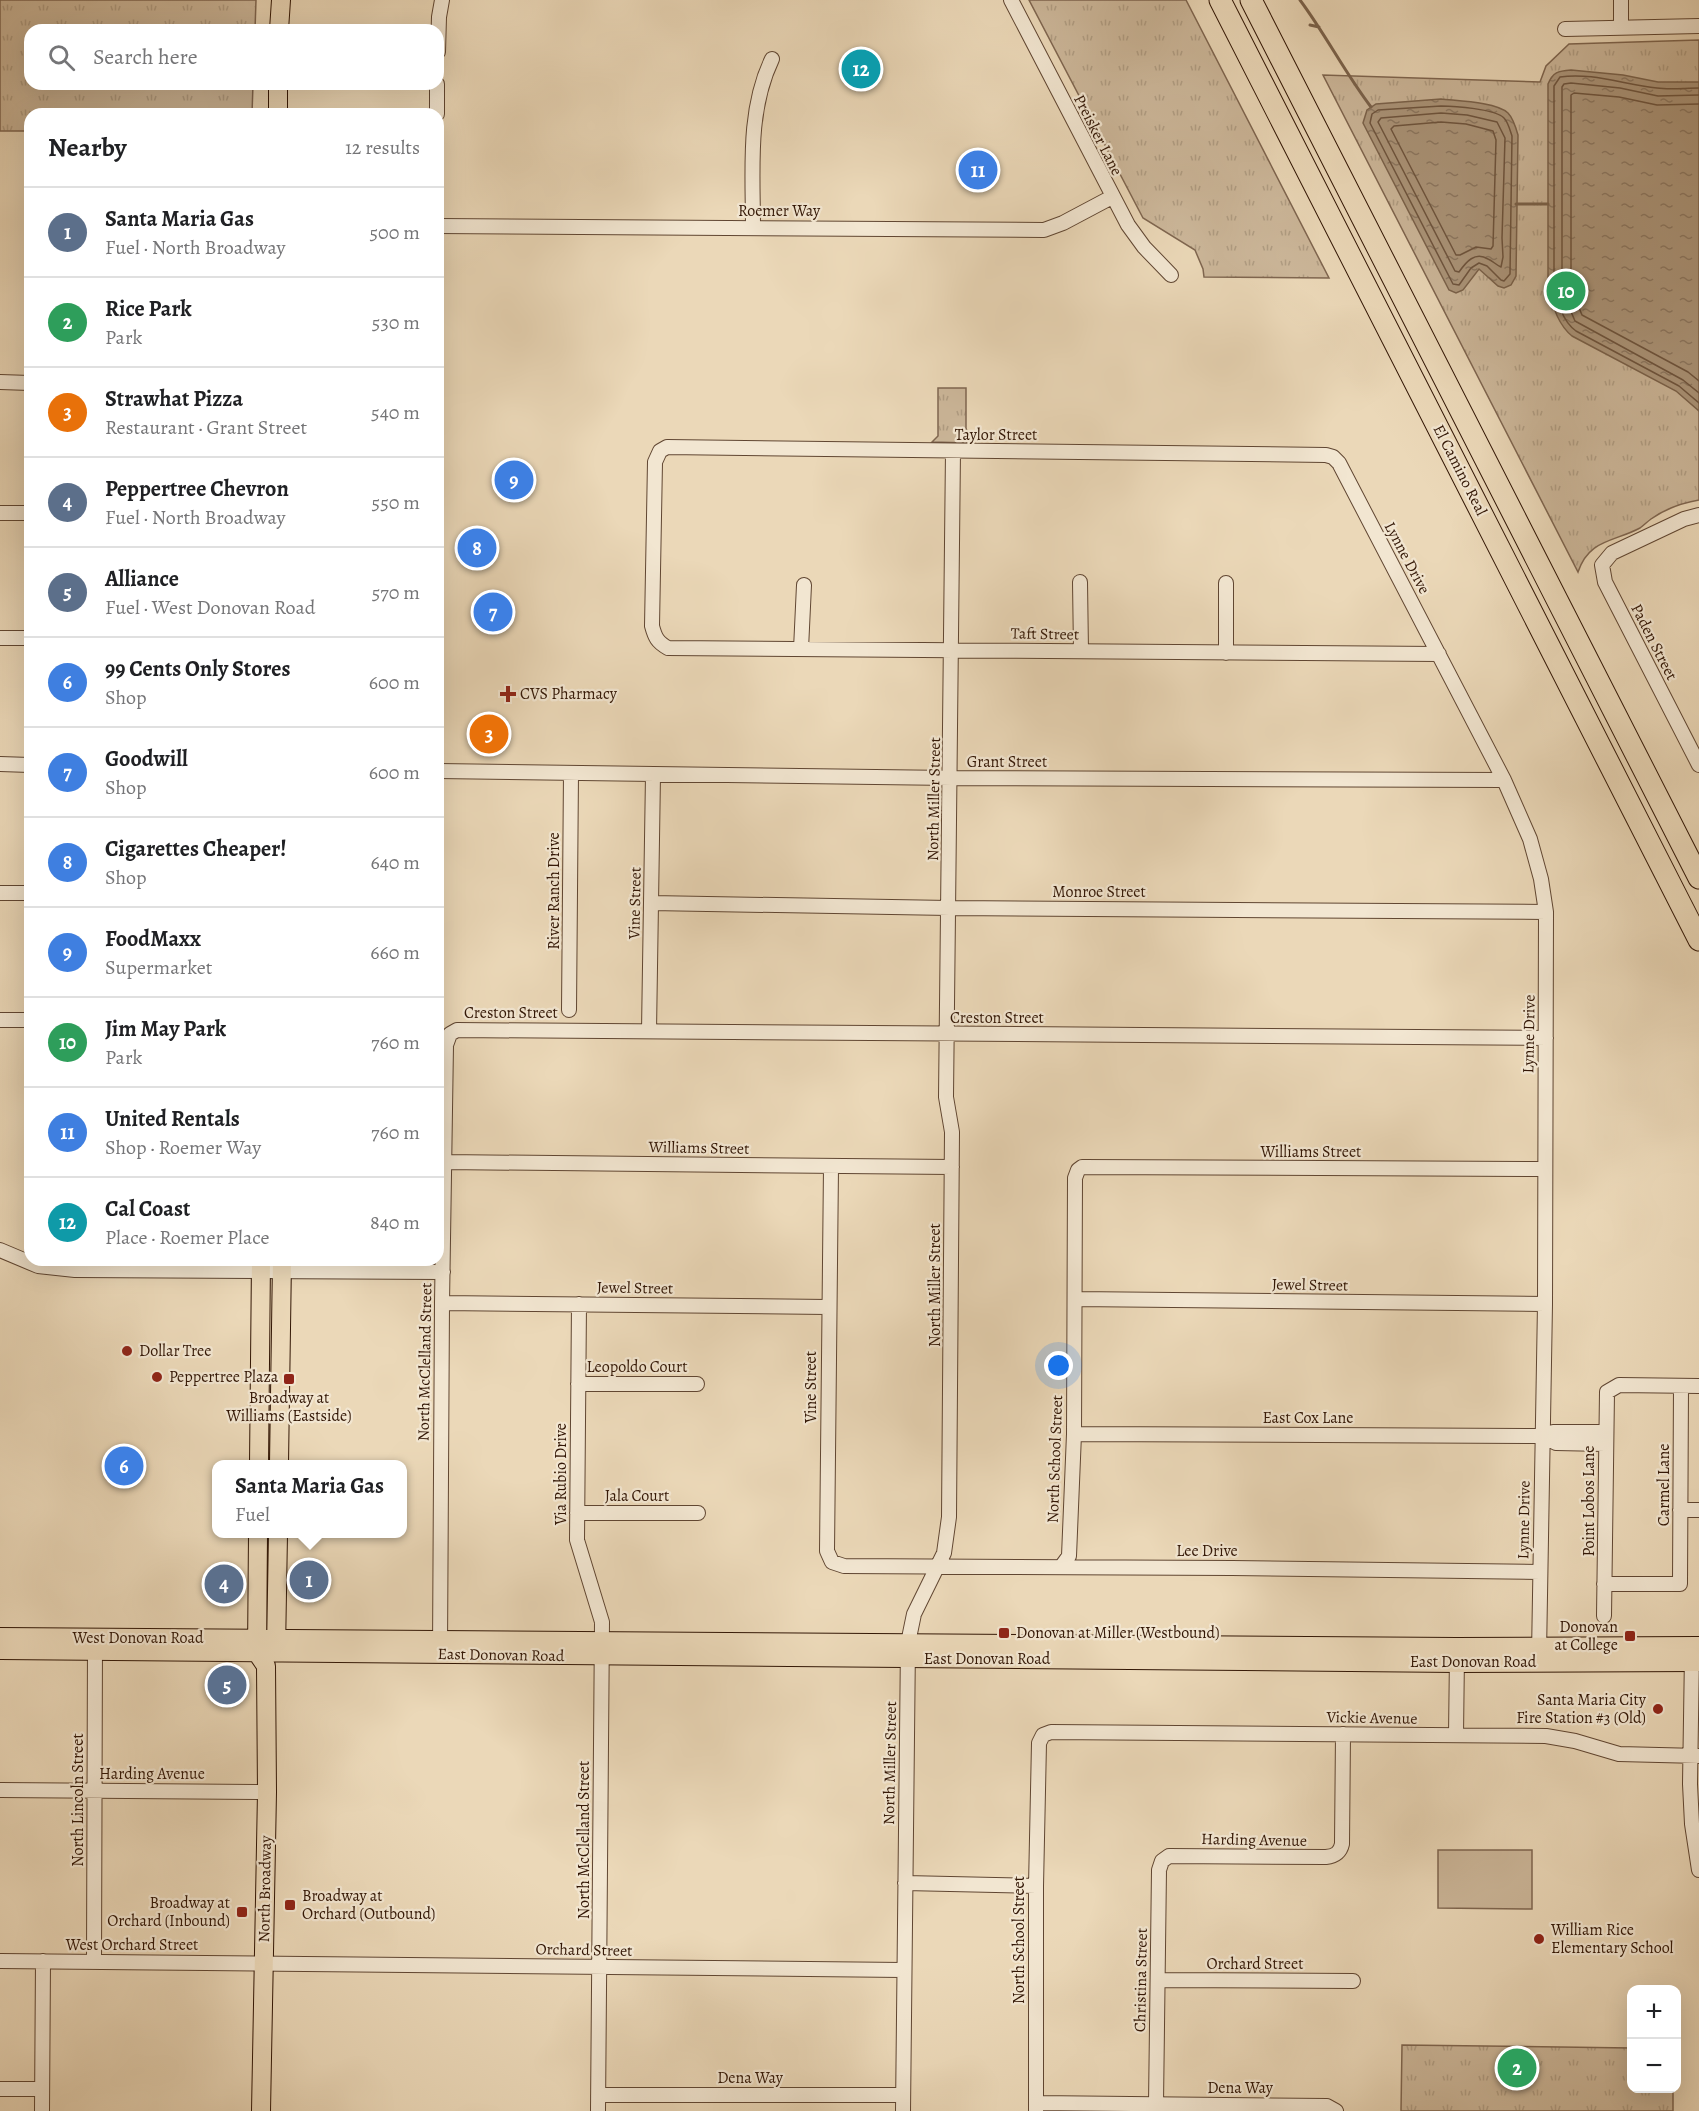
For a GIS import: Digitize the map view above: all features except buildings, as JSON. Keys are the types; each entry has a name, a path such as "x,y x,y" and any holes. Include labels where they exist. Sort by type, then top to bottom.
{"highway":[{"name":"El Camino Real","path":"1220,0 1699,940"},
{"name":"El Camino Real","path":"1251,0 1699,878"}],"main road":[{"path":"280,24 282,0"},
{"path":"278,90 278,108"},
{"path":"259,1460 261,1266"},
{"path":"279,1460 282,1266"},
{"name":"North Broadway","path":"258,1538 266,1650 267,1792 261,2111"},
{"name":"North Broadway","path":"266,1650 277,1538"},
{"name":"West Donovan Road","path":"0,1637 95,1644 266,1650"},
{"name":"West Donovan Road","path":"0,1650 95,1644"},
{"name":"East Donovan Road","path":"266,1650 440,1647 1457,1655 1695,1654"}],"street":[{"path":"439,24 442,0"},
{"name":"Preisker Lane","path":"1011,0 1128,225 1144,247 1171,275"},
{"path":"1621,0 1621,28"},
{"path":"1565,29 1699,26"},
{"path":"753,228 754,130 764,76 772,59"},
{"path":"437,90 437,108"},
{"name":"Roemer Way","path":"444,226 1044,230 1063,223 1112,197"},
{"path":"0,382 24,383"},
{"name":"Taylor Street","path":"655,638 651,626 655,462 660,451 667,447 1224,452 1326,455 1333,458"},
{"name":"North Miller Street","path":"903,2111 908,1650 914,1614 944,1553 949,1516 952,1132 946,1097 953,650 953,451"},
{"name":"Lynne Drive","path":"1333,458 1339,463 1504,780 1530,839 1542,879 1546,912 1545,1304 1539,1654"},
{"path":"0,513 24,513"},
{"name":"Paden Street","path":"1699,515 1684,519 1630,545 1607,558 1602,565 1605,582 1699,765"},
{"path":"1080,582 1081,651"},
{"path":"1226,582 1226,653"},
{"path":"801,649 804,585"},
{"path":"0,638 24,638"},
{"name":"Taft Street","path":"655,638 668,648 1439,654"},
{"path":"0,764 24,765"},
{"name":"Grant Street","path":"444,771 951,778 1504,780"},
{"name":"River Ranch Drive","path":"569,1010 571,773"},
{"name":"Vine Street","path":"649,1031 653,775"},
{"path":"0,893 24,893"},
{"name":"Monroe Street","path":"651,903 949,908 1546,912"},
{"path":"0,1020 24,1020"},
{"name":"Creston Street","path":"450,1034 461,1029 947,1035 1546,1038"},
{"name":"North McClelland Street","path":"444,1217 446,1045 450,1034"},
{"name":"Williams Street","path":"445,1162 952,1167"},
{"name":"Vine Street","path":"831,1167 827,1551 832,1562 844,1566 874,1566"},
{"name":"Williams Street","path":"1078,1170 1082,1167 1545,1169"},
{"name":"North School Street","path":"1060,1567 1069,1556 1074,1434 1075,1178 1078,1170"},
{"path":"0,1250 24,1261"},
{"path":"40,1266 75,1270 224,1266"},
{"path":"305,1266 443,1272"},
{"name":"North McClelland Street","path":"440,1647 443,1266"},
{"name":"Jewel Street","path":"1075,1299 1545,1304"},
{"name":"Jewel Street","path":"442,1303 828,1307"},
{"name":"Via Rubio Drive","path":"579,1304 577,1540 602,1623 602,1648"},
{"name":"Leopoldo Court","path":"578,1383 697,1384"},
{"name":"Point Lobos Lane","path":"1604,1616 1606,1395 1611,1388 1619,1385 1681,1386"},
{"path":"1681,1386 1699,1386"},
{"name":"Carmel Lane","path":"1604,1584 1680,1584 1681,1386"},
{"name":"East Cox Lane","path":"1074,1434 1543,1436 1553,1432 1605,1438"},
{"path":"1680,1510 1699,1510"},
{"name":"Jala Court","path":"577,1513 698,1513"},
{"name":"Lee Drive","path":"874,1566 1540,1572"},
{"name":"North Lincoln Street","path":"94,1962 95,1644"},
{"name":"North McClelland Street","path":"598,2111 602,1648"},
{"path":"1695,1654 1692,1824 1699,1870"},
{"path":"1456,1735 1457,1655"},
{"name":"Vickie Avenue","path":"1043,1735 1051,1732 1546,1736 1575,1741 1619,1754 1694,1756"},
{"name":"Harding Avenue","path":"1166,1857 1334,1856 1341,1850 1343,1734"},
{"name":"North School Street","path":"1036,2107 1035,1886 1039,1743 1043,1735"},
{"name":"Harding Avenue","path":"0,1790 267,1792"},
{"name":"Christina Street","path":"1156,2104 1159,1870 1161,1862 1166,1857"},
{"path":"905,1883 1035,1886"},
{"name":"West Orchard Street","path":"0,1960 264,1962"},
{"path":"42,2111 43,1961"},
{"name":"Orchard Street","path":"264,1962 903,1970"},
{"name":"Orchard Street","path":"1158,1980 1353,1981"},
{"path":"0,2089 42,2089"},
{"name":"Dena Way","path":"598,2095 903,2095"},
{"name":"Dena Way","path":"1036,2107 1156,2104 1327,2106 1336,2110"}],"green space":[{"path":"0,0 256,0 255,24 24,24 24,90 253,90 252,108 24,108 24,131 0,131"},
{"path":"1029,0 1186,0 1329,278 1204,277 1195,250 1143,218"},
{"path":"1699,40 1699,500 1668,509 1640,528 1596,547 1583,561 1578,572 1323,75 1540,82 1546,66 1569,44"},
{"path":"938,388 966,388 966,428 970,443 932,442 938,436"},
{"path":"1438,1850 1532,1850 1532,1909 1438,1908"},
{"path":"1402,2045 1627,2048 1627,2093 1673,2093 1673,2111 1401,2111"}],"water":[{"path":"1571,70 1623,75 1658,82 1699,82 1699,411 1676,391 1572,336 1562,325 1556,312 1548,284 1548,84 1556,73"},
{"path":"1441,99 1495,106 1502,109 1510,115 1518,135 1516,276 1511,285 1504,288 1498,286 1479,269 1463,290 1456,293 1449,290 1363,123 1367,110 1376,104"}],"waterway":[{"path":"1300,0 1371,107"},
{"path":"1310,25 1319,27"},
{"path":"1516,204 1548,204"}],"place":[{"name":"Cal Coast","path":"861,69"},
{"name":"United Rentals","path":"978,170"},
{"name":"Jim May Park","path":"1566,291"},
{"name":"FoodMaxx","path":"514,480"},
{"name":"Cigarettes Cheaper!","path":"477,548"},
{"name":"Goodwill","path":"493,612"},
{"name":"CVS Pharmacy","path":"508,694"},
{"name":"Strawhat Pizza","path":"489,734"},
{"name":"Dollar Tree","path":"127,1351"},
{"name":"Peppertree Plaza","path":"157,1377"},
{"name":"Broadway at Williams (Eastside)","path":"289,1379"},
{"name":"99 Cents Only Stores","path":"124,1466"},
{"name":"Santa Maria Gas","path":"309,1580"},
{"name":"Peppertree Chevron","path":"224,1584"},
{"name":"Donovan at Miller (Westbound)","path":"1004,1633"},
{"name":"Donovan at College","path":"1630,1636"},
{"name":"Alliance","path":"227,1685"},
{"name":"Santa Maria City Fire Station #3 (Old)","path":"1658,1709"},
{"name":"Broadway at Orchard (Outbound)","path":"290,1905"},
{"name":"Broadway at Orchard (Inbound)","path":"242,1912"},
{"name":"William Rice Elementary School","path":"1539,1939"},
{"name":"Rice Park","path":"1517,2068"}]}
